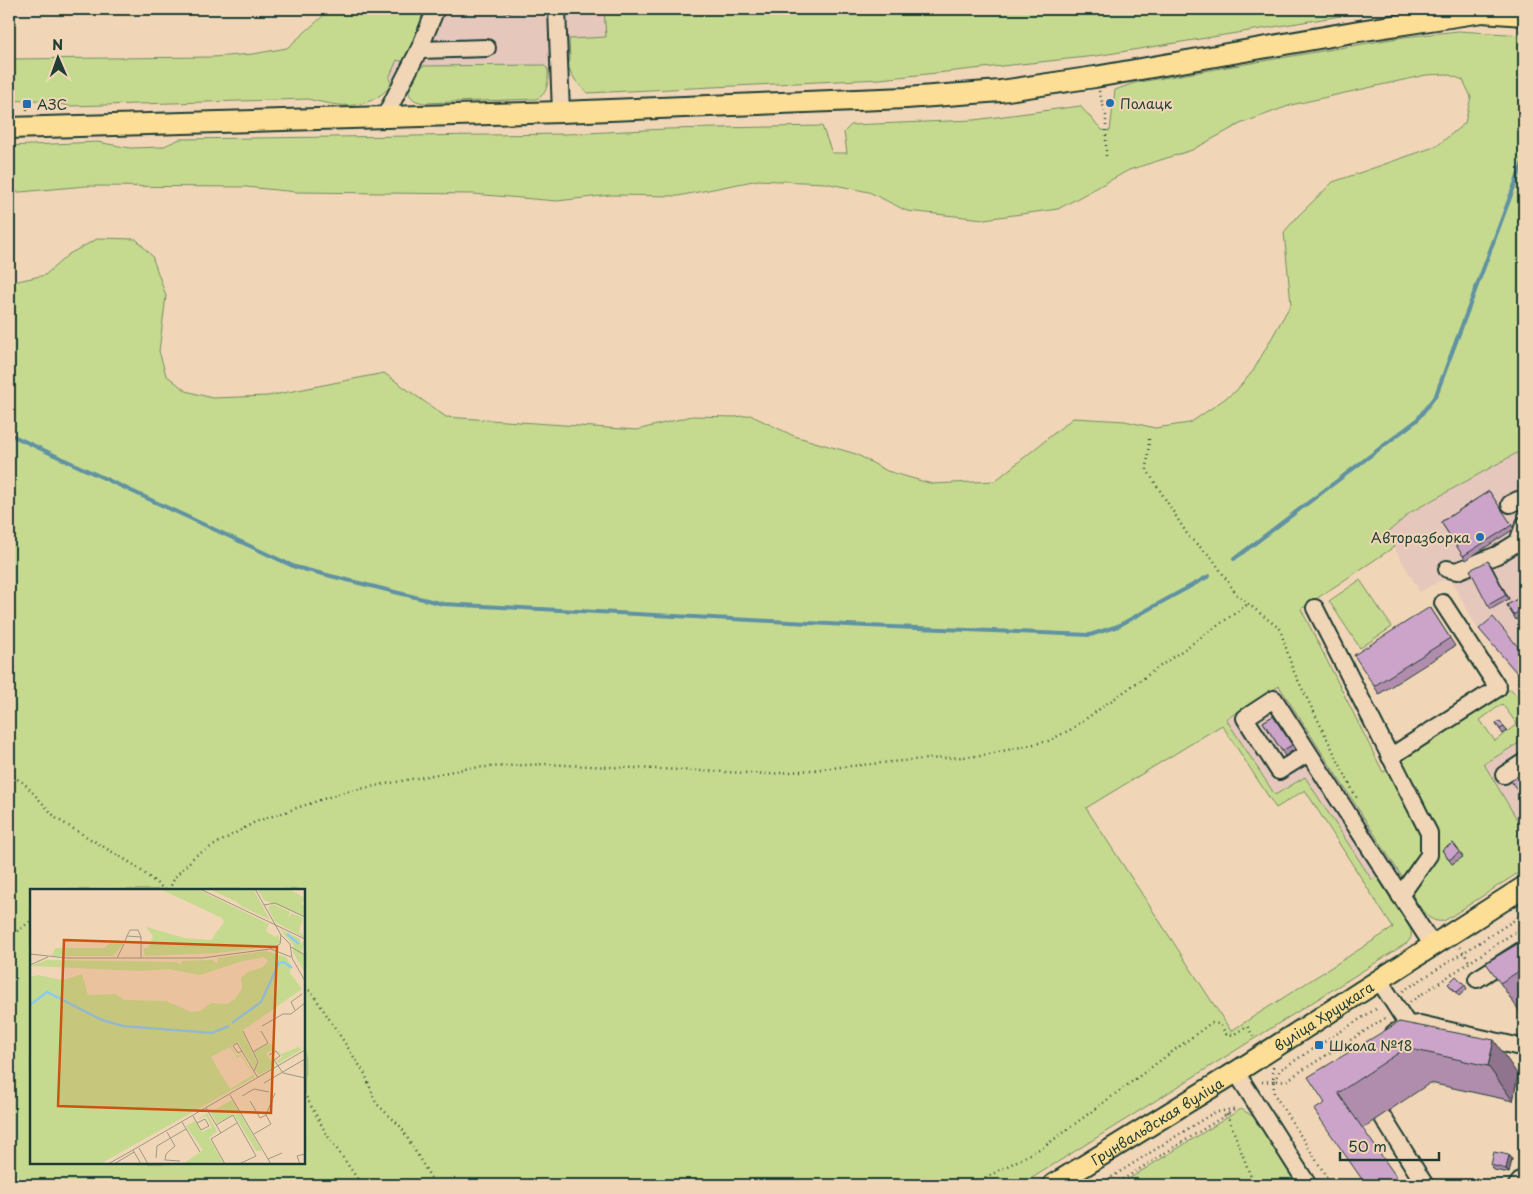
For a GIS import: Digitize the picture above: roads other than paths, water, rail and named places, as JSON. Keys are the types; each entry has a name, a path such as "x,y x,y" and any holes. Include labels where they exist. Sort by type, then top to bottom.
{"main road":[{"path":"9,128 561,112 906,98 1001,91 1095,78 1487,10 1524,15"},
{"name":"вуліца Хруцкага","path":"1236,1072 1524,887"},
{"name":"Грунвальдская вуліца","path":"1064,1182 1236,1072"}],"street":[{"path":"557,9 561,112"},
{"path":"384,118 419,50 435,11"},
{"path":"419,50 487,48"},
{"path":"1447,570 1457,571 1498,555 1518,542 1524,525"},
{"path":"1390,756 1498,688 1443,603"},
{"path":"1315,608 1428,833 1429,855 1400,896"},
{"path":"1308,753 1433,946"},
{"path":"1504,775 1524,762"},
{"path":"1477,979 1524,949"},
{"path":"1379,980 1408,1025"},
{"path":"1384,1040 1408,1025 1420,1024 1516,1046"},
{"path":"1236,1072 1308,1185"},
{"path":"1382,1116 1425,1185"},
{"path":"1517,1185 1524,1177"}],"waterway":[{"path":"1234,559 1416,421 1436,395 1524,160"},
{"path":"9,434 295,567 443,604 867,626 1090,635 1118,626 1209,576"}],"place":[{"name":"Полацк","path":"1110,103"},
{"name":"АЗС","path":"27,104"},
{"name":"Авторазборка","path":"1480,537"},
{"name":"Школа №18","path":"1319,1045"}]}
